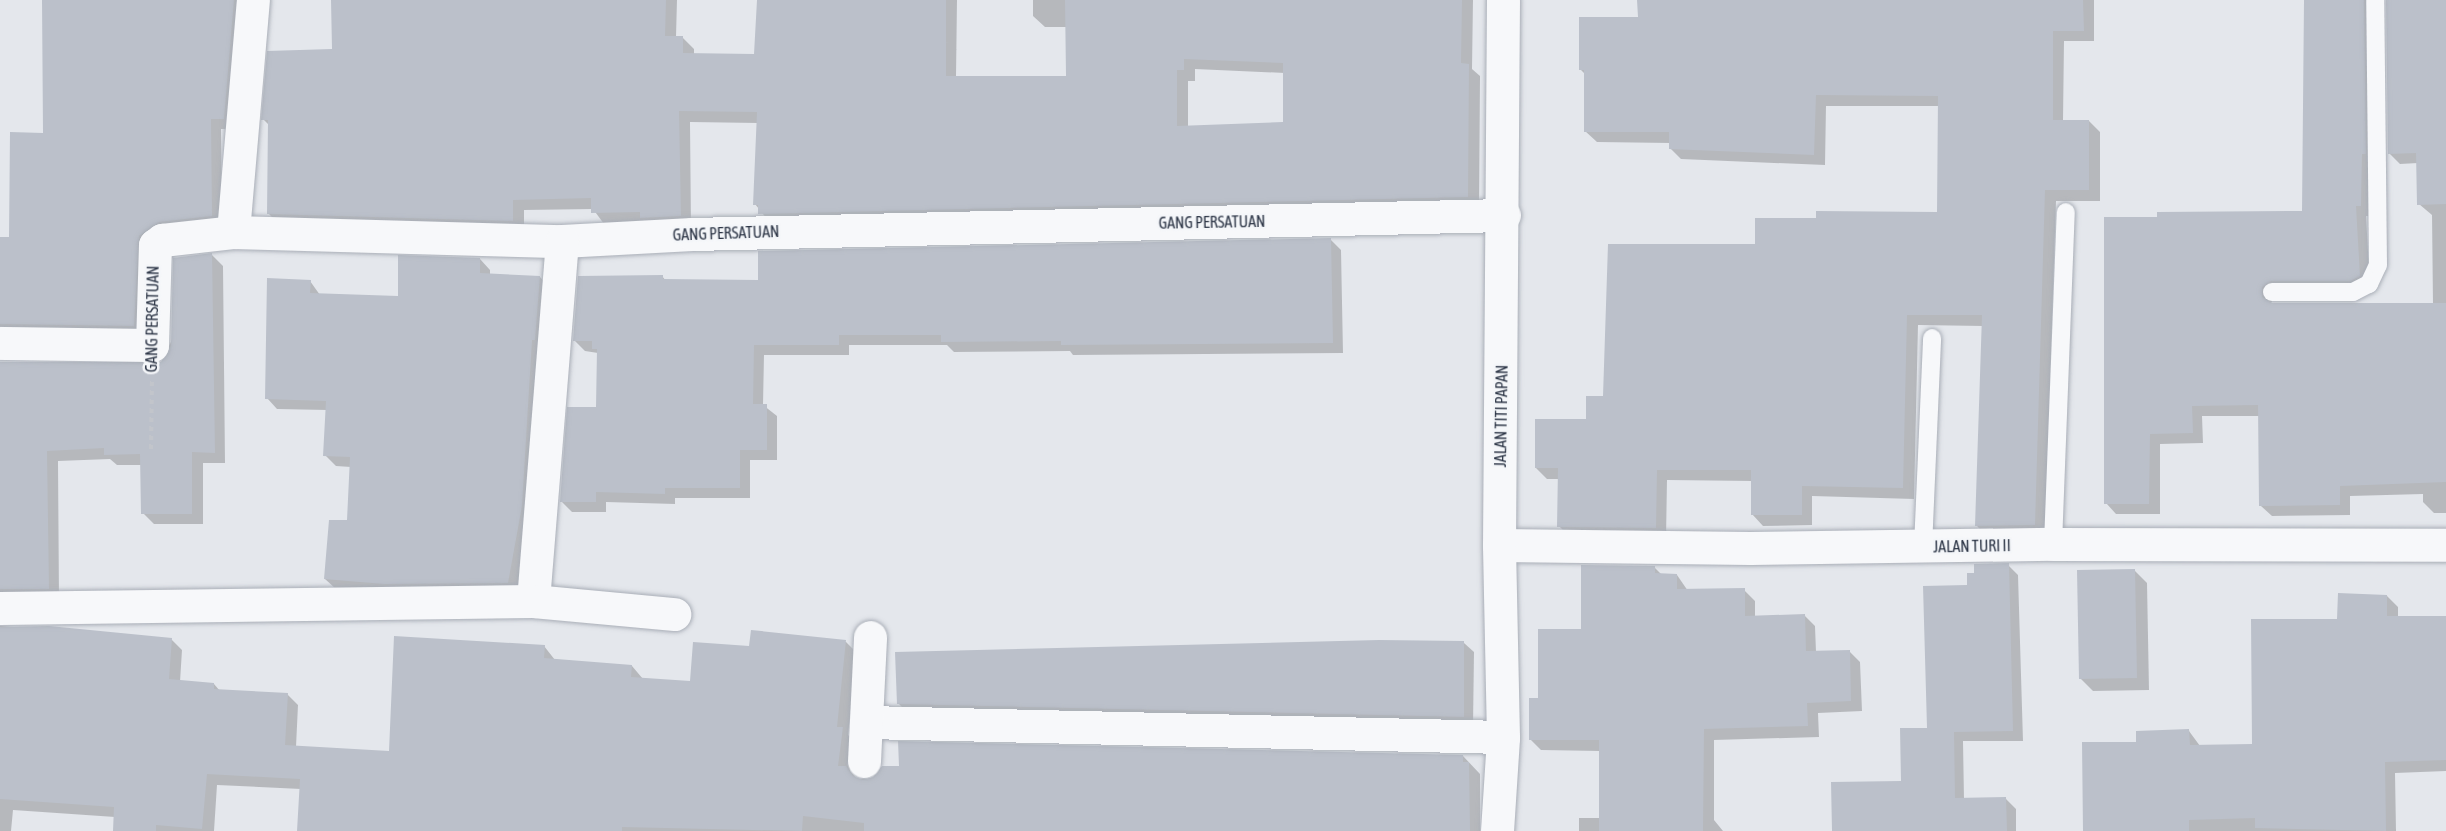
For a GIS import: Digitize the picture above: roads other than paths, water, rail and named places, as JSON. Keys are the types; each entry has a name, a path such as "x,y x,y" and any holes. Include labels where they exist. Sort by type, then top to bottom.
{"street":[{"path":"233,232 253,0"},
{"name":"JALAN TITI PAPAN","path":"1497,831 1503,737 1499,545 1504,215 1503,0"},
{"name":"GANG PERSATUAN","path":"0,343 152,345 155,245 162,240 233,232 562,241 692,234 1504,215"},
{"path":"533,601 562,241"},
{"name":"JALAN TURI II","path":"1499,545 1923,547 2053,544 2446,545"},
{"path":"0,608 533,601 674,614"},
{"path":"864,761 870,637"},
{"path":"867,722 1503,737"}],"lane":[{"path":"2272,292 2353,292 2369,284 2378,265 2375,0"},
{"path":"2053,544 2066,212"},
{"path":"1923,547 1932,338"}]}
